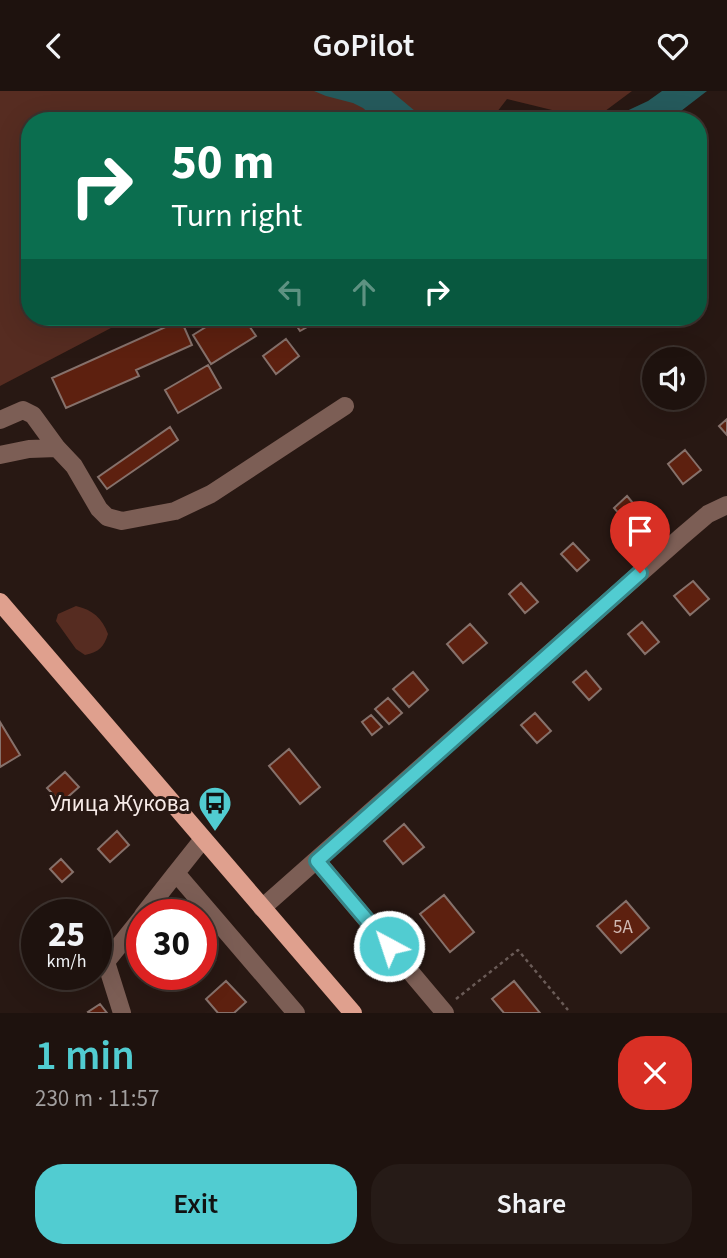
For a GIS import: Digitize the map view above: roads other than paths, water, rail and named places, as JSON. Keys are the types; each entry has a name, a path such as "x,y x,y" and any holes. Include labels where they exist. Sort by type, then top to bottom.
{"main road":[{"path":"0,602 352,1013"}],"street":[{"path":"0,420 23,410 33,415 74,465 99,509 107,517 122,521 175,511 211,494 345,406"},
{"path":"0,455 57,447"},
{"path":"262,908 681,537 708,514 727,505"},
{"path":"155,899 203,839"},
{"path":"317,861 444,1012"},
{"path":"176,873 296,1013"},
{"path":"122,1013 106,963 126,937"}],"water":[{"path":"314,91 391,91 417,112 368,112 353,103"},
{"path":"662,91 707,91 680,112 624,112"}],"place":[{"name":"Улица Жукова","path":"215,833"}]}
